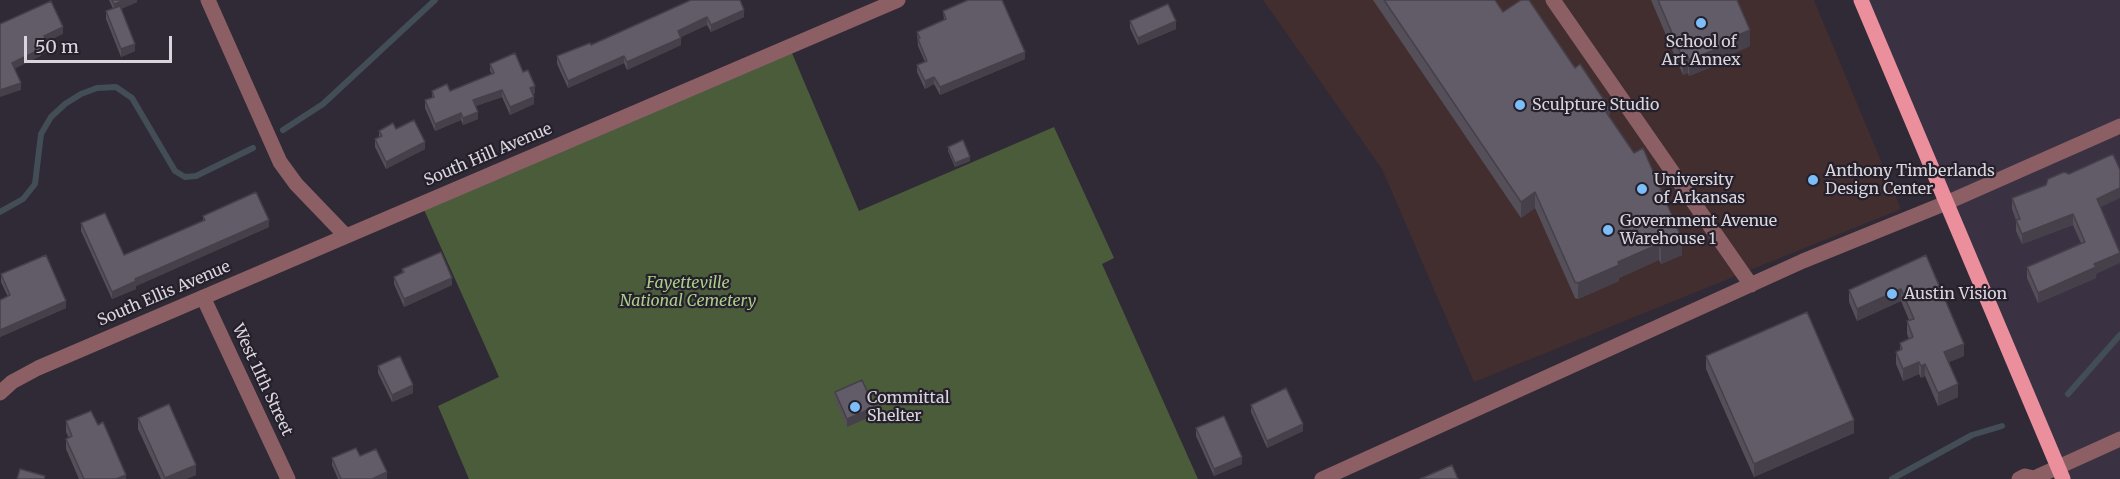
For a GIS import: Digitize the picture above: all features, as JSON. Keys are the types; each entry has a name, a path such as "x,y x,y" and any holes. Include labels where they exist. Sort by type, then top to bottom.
{"main road":[{"path":"1861,0 2060,473"}],"street":[{"path":"208,0 280,162 296,184 345,235"},
{"name":"South Hill Avenue","path":"345,235 898,0"},
{"path":"1553,0 1751,285"},
{"path":"1322,479 1803,261 1946,203 2120,126"},
{"name":"South Ellis Avenue","path":"0,393 12,382 38,368 345,235"},
{"name":"West 11th Street","path":"204,297 288,479"},
{"path":"2019,479 2025,476 2034,479 2060,473 2120,439"}],"shaded area":[{"name":"University of Arkansas","path":"1263,0 1814,0 1901,209 1474,382 1382,169"},
{"path":"1861,0 2120,0 2120,126 2116,128 2120,137 2120,479 2063,479"}],"green space":[{"name":"Fayetteville National Cemetery","path":"789,46 859,211 1054,127 1114,258 1102,264 1198,479 469,479 438,406 499,377 421,203"}],"building":[{"path":"112,0 124,0 114,4"},
{"path":"691,0 740,0 744,10 711,25 707,17 678,31 681,38 627,62 624,56 568,81 557,56 590,43 591,45"},
{"path":"968,0 1002,0 1025,52 940,87 934,77 925,81 917,65 927,61 917,32 946,19 943,11"},
{"path":"1384,0 1495,0 1503,12 1521,0 1529,0 1575,68 1580,64 1610,109 1606,112 1634,153 1643,148 1682,239 1661,248 1659,244 1618,262 1619,265 1578,283 1575,282 1535,192 1521,202"},
{"name":"School of Art Annex","path":"1658,0 1737,0 1750,30 1722,42 1724,46 1689,60 1688,57 1683,59"},
{"path":"51,1 63,27 44,36 48,45 12,63 21,83 0,90 0,24"},
{"path":"1168,4 1176,21 1138,38 1130,21"},
{"path":"120,6 135,44 121,49 106,11"},
{"path":"515,53 523,72 528,70 535,86 530,88 534,97 510,107 502,90 473,100 478,112 463,118 461,113 435,124 425,100 434,97 432,91 447,84 450,91 494,73 490,64"},
{"path":"414,120 425,142 386,162 375,139 382,136 379,131 393,123 396,129"},
{"path":"963,140 970,157 955,163 948,147"},
{"path":"2113,154 2120,170 2120,188 2097,199 2120,253 2094,264 2096,267 2038,293 2027,267 2085,242 2073,214 2022,234 2016,220 2020,219 2012,198 2046,185 2048,179 2064,172 2069,174"},
{"path":"256,192 269,220 135,279 136,281 112,292 81,223 105,213 124,255 205,220 203,216"},
{"path":"441,252 452,278 404,299 394,277 404,272 402,269"},
{"path":"46,255 66,301 0,330 0,300 10,295 1,274"},
{"path":"1926,255 1964,344 1944,352 1958,384 1938,393 1925,364 1921,366 1919,362 1903,369 1896,352 1902,349 1900,343 1913,337 1907,321 1914,319 1901,289 1857,309 1849,290"},
{"path":"1807,312 1854,420 1754,464 1706,356"},
{"path":"400,356 413,385 392,395 378,366"},
{"name":"Committal Shelter","path":"862,380 874,407 847,419 835,392"},
{"path":"1286,388 1303,424 1267,441 1251,405"},
{"path":"169,404 196,465 165,478 138,418"},
{"path":"91,411 98,425 103,422 126,475 116,479 84,479 66,439 72,436 66,421"},
{"path":"1224,416 1242,457 1214,469 1196,428"},
{"path":"356,448 360,456 376,449 387,472 372,479 341,479 332,458"},
{"path":"1452,465 1458,479 1420,479"},
{"path":"20,469 45,476 44,479 17,479"}],"waterway":[{"path":"283,130 323,104 435,0"},
{"path":"0,212 23,199 35,184 41,134 51,117 65,104 97,88 116,87 132,98 175,171 185,177 196,176 253,148"},
{"path":"2068,394 2120,335"},
{"path":"1892,479 1972,435 2002,426"}],"place":[{"name":"School of Art Annex","path":"1701,23"},
{"name":"Sculpture Studio","path":"1520,105"},
{"name":"Anthony Timberlands Design Center","path":"1813,180"},
{"name":"University of Arkansas","path":"1642,189"},
{"name":"Government Avenue Warehouse 1","path":"1608,230"},
{"name":"Austin Vision","path":"1892,294"},
{"name":"Committal Shelter","path":"855,407"}]}
